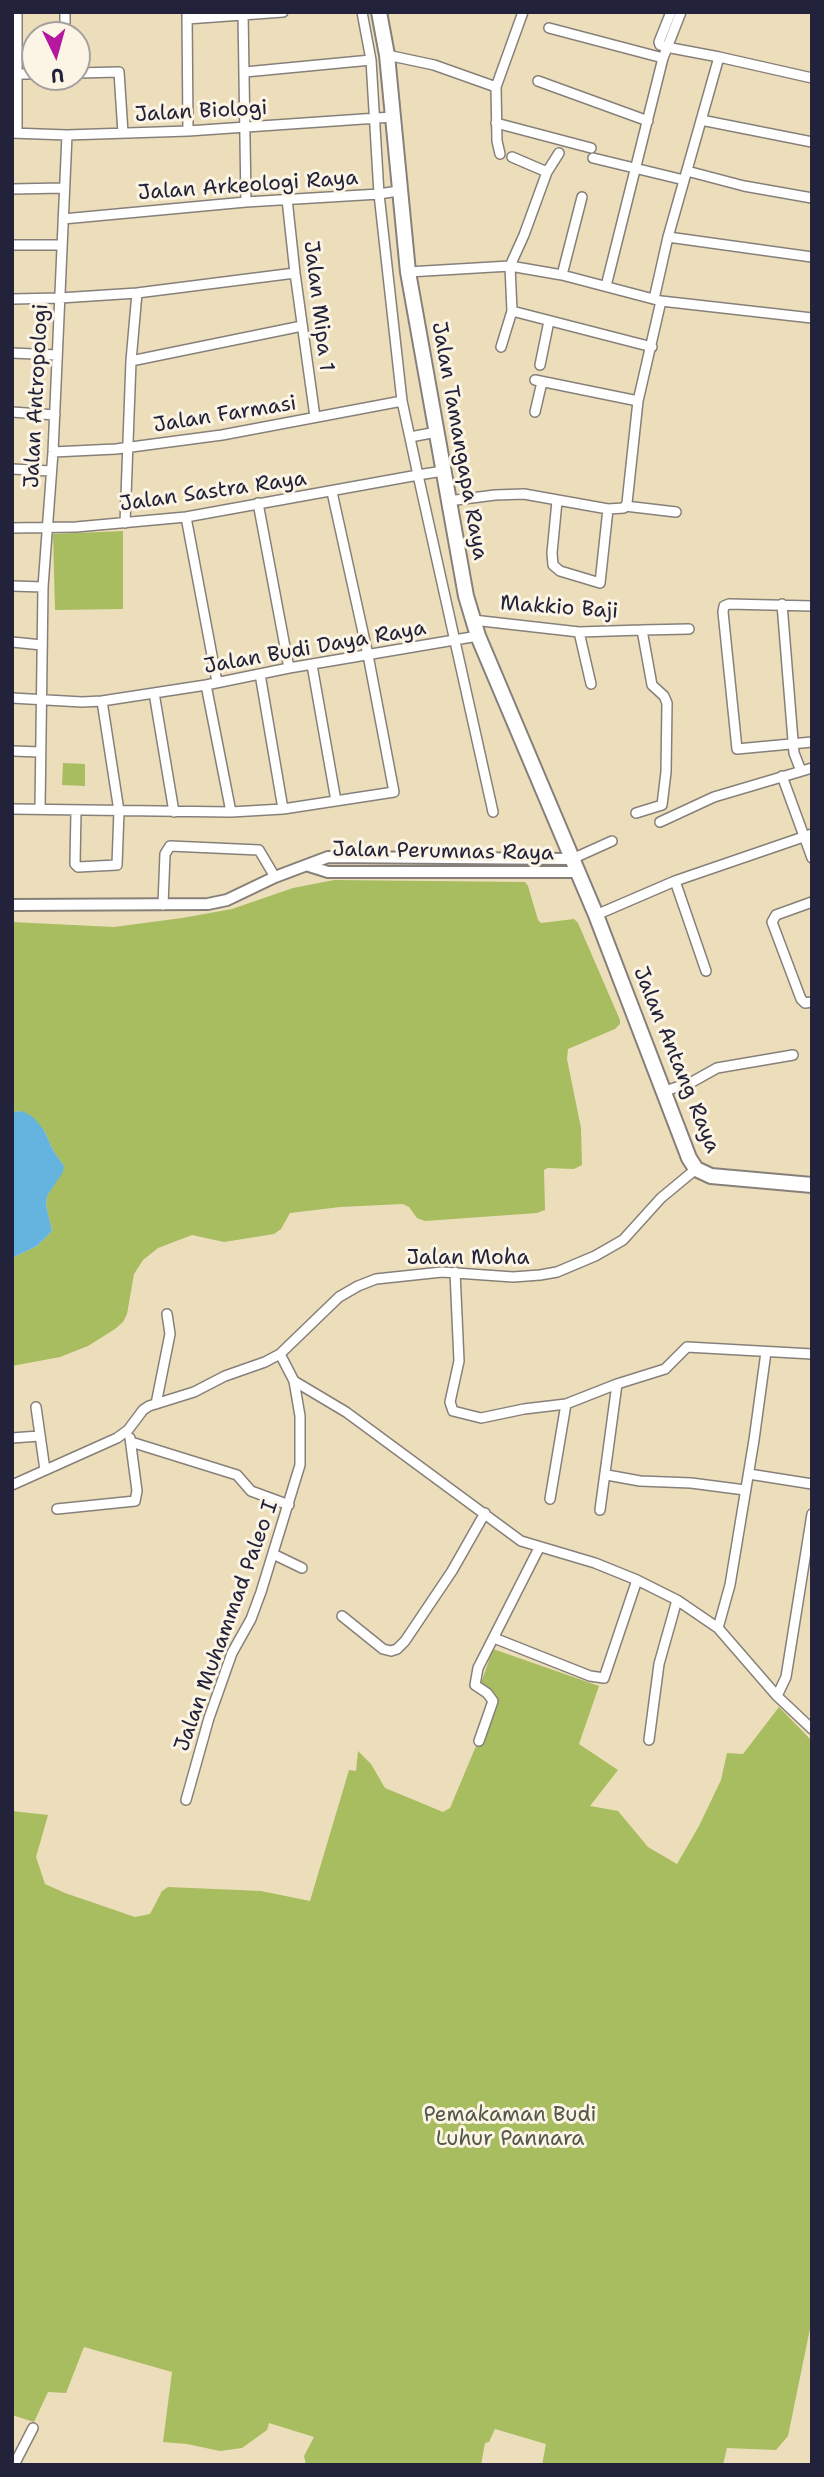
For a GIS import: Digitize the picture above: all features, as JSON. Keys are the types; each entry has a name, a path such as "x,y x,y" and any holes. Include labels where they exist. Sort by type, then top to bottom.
{"main road":[{"name":"Jalan Tamangapa Raya","path":"379,12 387,55 398,191 408,272 466,596 478,636 575,866"},
{"name":"Jalan Antang Raya","path":"575,866 662,1092 696,1169 724,1178 812,1185"}],"street":[{"path":"15,133 17,12"},
{"path":"188,131 187,15 283,12"},
{"name":"Jalan Arkeologi Raya","path":"63,219 246,202 379,194 371,60 362,12"},
{"path":"500,154 496,123 496,88 523,12"},
{"path":"671,12 660,45 812,78"},
{"path":"606,286 666,47 681,12"},
{"path":"243,14 246,202"},
{"path":"549,27 663,58"},
{"path":"387,55 434,65 496,88"},
{"path":"625,506 638,401 652,347 668,237 719,57"},
{"path":"245,72 371,60"},
{"path":"91,73 119,72 123,134"},
{"path":"538,81 648,121"},
{"name":"Jalan Biologi","path":"15,133 123,134 392,117"},
{"path":"701,120 812,142"},
{"path":"496,123 635,168 812,198"},
{"name":"Jalan Antropologi","path":"40,809 43,587 61,298 66,135"},
{"path":"501,347 512,311 510,266 547,172 559,153"},
{"path":"512,158 547,172"},
{"path":"12,188 64,188"},
{"path":"398,191 379,194 402,401 418,475"},
{"path":"562,275 582,197"},
{"name":"Jalan Mipa 1","path":"287,199 315,417"},
{"path":"668,237 812,257"},
{"path":"12,245 62,244"},
{"path":"408,272 510,266 562,275 658,300 812,318"},
{"path":"12,299 137,293 295,273"},
{"path":"125,523 131,361 137,293"},
{"path":"512,311 652,347"},
{"path":"540,365 550,321"},
{"path":"131,361 302,326"},
{"path":"12,354 57,355"},
{"path":"535,412 539,381 638,401"},
{"name":"Jalan Farmasi","path":"53,452 128,447 222,435 402,401"},
{"path":"12,412 54,415"},
{"path":"410,437 437,432"},
{"path":"12,469 51,471"},
{"name":"Jalan Sastra Raya","path":"12,528 125,523 186,517 443,471"},
{"name":"Jalan Budi Daya Raya","path":"12,698 102,701 455,641 418,475"},
{"path":"12,809 231,812 283,809 394,792 368,655 332,492"},
{"path":"448,500 513,494 608,509 621,509 625,506 676,512"},
{"path":"557,501 553,565 560,571 600,583 608,509"},
{"path":"258,503 289,668"},
{"path":"186,517 217,682"},
{"path":"12,586 43,587"},
{"path":"812,606 727,604 723,609 737,749 793,748 812,742"},
{"path":"782,604 793,748 800,768"},
{"name":"Makkio Baji","path":"473,620 579,632 689,629"},
{"path":"636,813 662,805 666,772 667,703 664,696 652,685 642,630"},
{"path":"579,632 591,684"},
{"path":"478,636 455,641 493,812"},
{"path":"12,642 42,645"},
{"path":"312,665 336,802"},
{"path":"260,674 283,809"},
{"path":"206,685 231,812"},
{"path":"154,693 174,812"},
{"path":"76,811 75,864 78,867 115,867 118,862 119,811 102,701"},
{"path":"12,751 40,752"},
{"path":"660,822 746,785 782,776 800,768 812,768"},
{"path":"782,776 807,835 812,858"},
{"path":"596,915 676,881 807,835"},
{"path":"575,866 612,841"},
{"path":"163,905 165,853 170,845 259,850 275,877"},
{"name":"Jalan Perumnas Raya","path":"12,905 208,904 227,900 275,877 328,857 575,866"},
{"path":"676,881 706,971"},
{"path":"812,902 776,915 772,922 801,999 806,1003 812,1002"},
{"path":"662,1092 692,1082 717,1068 793,1055"},
{"name":"Jalan Moha","path":"12,1486 117,1438 128,1430 143,1410 194,1392 279,1354 338,1297 358,1286 376,1279 420,1273 455,1272 513,1277 549,1274 574,1265 623,1240 661,1198 696,1169"},
{"path":"455,1272 458,1361 450,1402 453,1411 481,1418 566,1404 665,1369 687,1347 812,1354"},
{"path":"156,1404 170,1334 167,1314"},
{"path":"718,1628 730,1585 766,1352"},
{"path":"279,1354 294,1381 346,1412 522,1541 595,1563 637,1580 677,1600 718,1628 777,1696 812,1729"},
{"name":"Jalan Muhammad Paleo I","path":"186,1800 232,1653 251,1619 289,1505 301,1453 300,1416 294,1381"},
{"path":"600,1510 607,1475 617,1384"},
{"path":"550,1499 566,1404"},
{"path":"36,1407 46,1471"},
{"path":"57,1508 135,1501 137,1491 128,1430"},
{"path":"12,1438 39,1436"},
{"path":"131,1442 237,1475 251,1490 289,1505"},
{"path":"749,1474 812,1484"},
{"path":"607,1475 640,1481 691,1483 745,1490"},
{"path":"342,1616 383,1648 391,1651 397,1649 452,1572 485,1513"},
{"path":"777,1696 786,1677 812,1514"},
{"path":"479,1741 493,1701 475,1683 478,1668 539,1548"},
{"path":"273,1554 302,1568"},
{"path":"494,1638 590,1676 604,1678 637,1580"},
{"path":"649,1740 660,1656 677,1600"},
{"path":"14,2465 33,2428"}],"green space":[{"path":"123,531 123,609 55,610 53,534"},
{"path":"63,763 85,764 85,786 62,785"},
{"path":"334,880 525,882 541,923 574,919 578,923 620,1020 615,1029 568,1049 567,1059 581,1128 582,1165 574,1169 544,1170 545,1210 537,1213 425,1221 417,1218 409,1207 403,1204 340,1207 290,1213 281,1229 274,1234 224,1242 192,1235 158,1248 143,1260 134,1274 127,1314 115,1329 88,1346 60,1357 12,1366 12,1258 37,1246 52,1231 46,1205 47,1196 64,1166 44,1130 22,1111 12,1112 12,922 114,927 232,909 293,888"},
{"name":"Pemakaman Budi Luhur Pannara","path":"493,1649 599,1686 579,1744 618,1770 590,1806 618,1811 648,1847 677,1864 721,1780 727,1753 743,1754 779,1707 812,1741 812,2319 788,2436 776,2450 727,2448 723,2465 542,2465 546,2444 495,2429 489,2442 485,2443 481,2465 306,2465 304,2456 314,2437 269,2423 267,2430 242,2448 220,2451 163,2442 172,2372 84,2347 66,2393 48,2392 34,2422 12,2415 12,1811 48,1815 36,1857 45,1884 135,1917 150,1914 162,1891 168,1887 261,1891 310,1901 349,1770 356,1771 358,1751 371,1764 385,1788 443,1812 450,1808 497,1696 481,1683"}],"water":[{"path":"22,1111 33,1117 44,1130 64,1166 47,1196 46,1205 52,1231 37,1246 12,1258 12,1112"}]}
